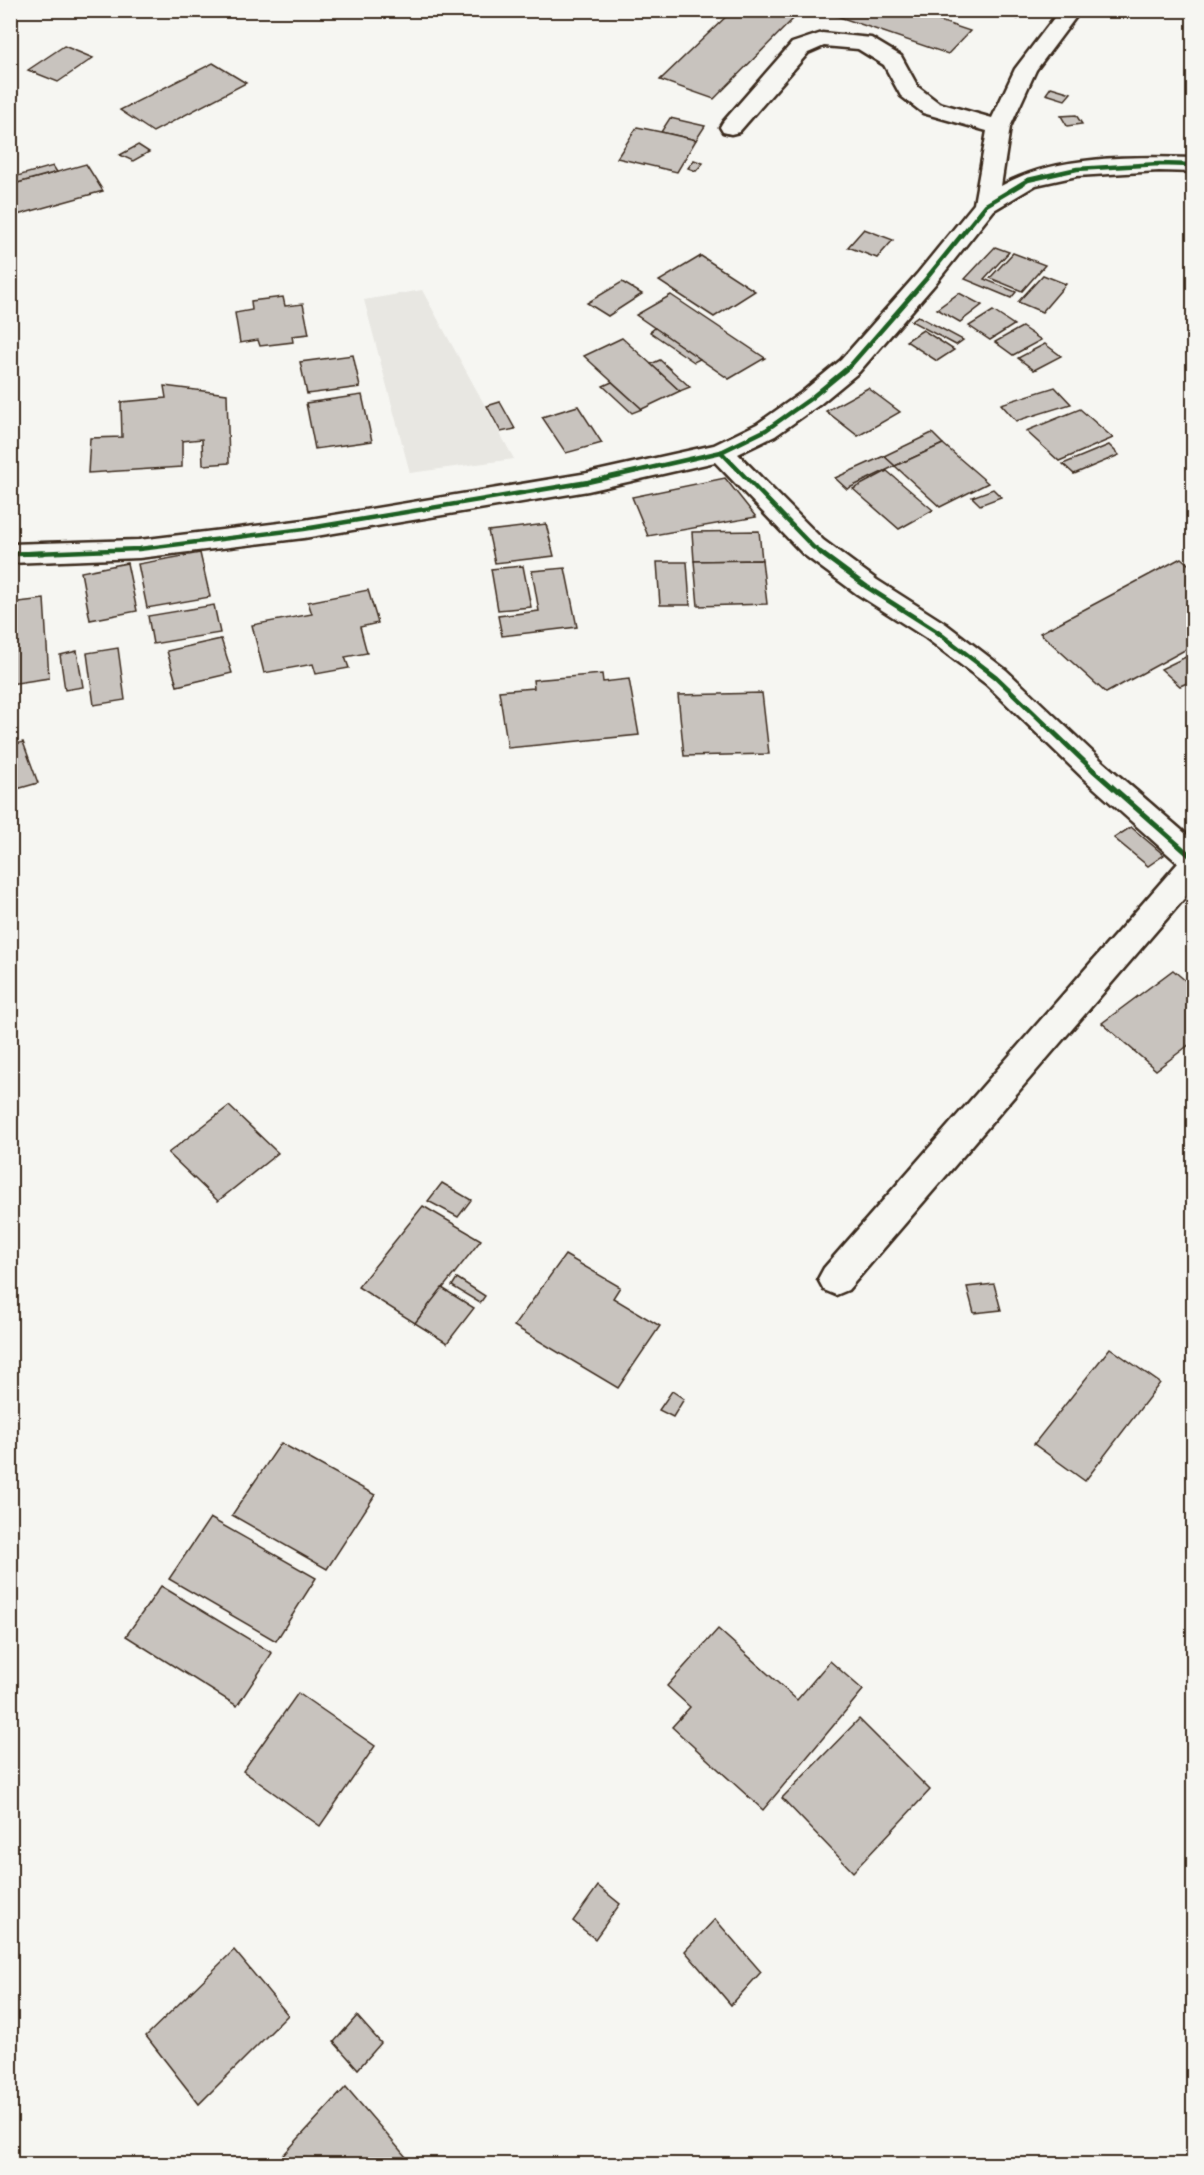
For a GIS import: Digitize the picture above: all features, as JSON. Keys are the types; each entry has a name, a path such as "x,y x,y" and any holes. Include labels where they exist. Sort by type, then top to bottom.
{"street":[{"path":"986,205 999,127 1026,69 1071,10"},
{"path":"730,127 800,48 822,39 863,43 893,61 909,91 931,108 999,127"},
{"path":"10,554 139,549 304,529 588,482 721,452 766,429 810,399 850,366 986,205 1028,180 1077,169 1159,164 1194,165"},
{"path":"721,452 813,547 867,587 936,630 996,677 1093,770 1194,859"},
{"path":"836,1279 1194,865"}],"shaded area":[{"path":"422,290 514,459 410,473 364,300"}],"building":[{"path":"733,10 790,10 799,13 714,99 660,80"},
{"path":"819,10 907,10 970,31 948,54"},
{"path":"989,10 1007,10 1021,15 1018,19"},
{"path":"64,46 93,58 58,82 28,70"},
{"path":"213,63 246,83 153,132 120,110"},
{"path":"1051,87 1071,93 1065,100 1046,94"},
{"path":"1076,115 1082,124 1067,126 1061,116"},
{"path":"670,118 705,126 696,140 661,132"},
{"path":"637,127 696,140 677,172 617,158"},
{"path":"138,145 149,152 133,161 120,155"},
{"path":"694,160 703,163 696,171 688,168"},
{"path":"86,164 103,191 10,217 10,185"},
{"path":"53,166 57,172 10,185 10,178"},
{"path":"864,229 893,240 877,258 848,247"},
{"path":"995,247 1009,252 984,279 1016,292 1011,298 965,279"},
{"path":"1013,253 1045,265 1022,291 990,278"},
{"path":"701,256 755,291 714,317 659,281"},
{"path":"1043,275 1066,284 1042,312 1018,302"},
{"path":"622,282 642,294 608,316 587,303"},
{"path":"959,293 982,305 960,322 937,309"},
{"path":"671,295 765,358 729,379 636,315"},
{"path":"283,297 285,306 303,304 309,334 292,336 293,342 260,346 258,340 240,343 235,313 252,310 251,301"},
{"path":"993,311 1014,325 990,340 969,326"},
{"path":"918,316 963,340 956,345 911,321"},
{"path":"1022,327 1041,340 1013,355 995,342"},
{"path":"655,328 700,359 694,362 650,332"},
{"path":"923,330 954,350 937,361 906,341"},
{"path":"622,338 680,391 642,409 584,356"},
{"path":"1045,344 1061,356 1034,370 1018,358"},
{"path":"353,355 360,387 307,394 300,362"},
{"path":"660,360 690,387 680,391 651,364"},
{"path":"612,382 642,409 632,413 603,386"},
{"path":"164,386 227,394 229,463 203,465 202,439 182,441 182,467 88,473 90,438 122,437 121,402 166,398"},
{"path":"1055,387 1071,404 1016,421 1001,404"},
{"path":"868,388 900,412 858,436 826,411"},
{"path":"362,395 372,441 315,449 306,403"},
{"path":"500,402 515,429 501,432 487,406"},
{"path":"578,406 602,443 566,453 542,417"},
{"path":"1080,409 1113,438 1059,461 1026,431"},
{"path":"932,433 943,444 895,466 884,456"},
{"path":"943,444 988,483 940,507 895,466"},
{"path":"1109,445 1119,455 1074,474 1063,464"},
{"path":"884,456 895,466 847,489 835,478"},
{"path":"887,471 933,510 899,529 853,489"},
{"path":"725,478 756,517 648,536 632,497"},
{"path":"993,489 1001,497 980,505 972,497"},
{"path":"546,524 554,556 495,563 488,531"},
{"path":"759,531 762,560 694,561 692,532"},
{"path":"200,553 210,597 147,608 138,564"},
{"path":"1181,558 1194,569 1194,645 1106,693 1040,633"},
{"path":"762,560 767,604 698,606 694,561"},
{"path":"657,562 687,562 690,605 660,605"},
{"path":"127,563 137,611 90,620 81,572"},
{"path":"523,566 531,607 498,610 491,569"},
{"path":"565,568 577,627 502,636 498,616 539,611 532,571"},
{"path":"368,590 378,623 360,627 367,653 345,657 349,668 316,674 313,664 264,673 252,625 312,614 308,602"},
{"path":"44,599 49,678 10,684 10,603"},
{"path":"214,605 220,633 153,644 148,616"},
{"path":"221,639 232,673 177,686 167,651"},
{"path":"118,648 125,700 94,705 87,653"},
{"path":"77,651 83,687 65,690 60,655"},
{"path":"1194,653 1194,680 1180,686 1161,669"},
{"path":"602,674 603,682 629,679 639,735 508,748 499,691 534,688 533,680"},
{"path":"762,693 769,754 684,756 678,695"},
{"path":"23,742 38,783 10,791 10,746"},
{"path":"1131,827 1164,855 1148,866 1114,838"},
{"path":"1173,970 1194,988 1194,1041 1156,1070 1102,1023"},
{"path":"229,1106 278,1153 218,1201 168,1153"},
{"path":"442,1183 471,1200 458,1217 428,1201"},
{"path":"423,1206 481,1240 415,1323 358,1287"},
{"path":"565,1255 620,1287 613,1298 660,1326 618,1388 514,1326"},
{"path":"457,1278 485,1296 480,1303 452,1286"},
{"path":"994,1284 1001,1310 974,1313 967,1287"},
{"path":"442,1288 474,1308 447,1343 415,1323"},
{"path":"1110,1348 1160,1383 1085,1481 1034,1444"},
{"path":"672,1391 684,1399 673,1417 659,1410"},
{"path":"281,1443 375,1495 327,1569 232,1515"},
{"path":"210,1518 316,1578 276,1641 169,1579"},
{"path":"161,1586 272,1653 237,1706 126,1636"},
{"path":"718,1629 797,1700 830,1661 863,1690 763,1810 672,1727 690,1707 667,1686"},
{"path":"298,1693 375,1746 320,1826 243,1771"},
{"path":"859,1719 930,1790 853,1872 782,1798"},
{"path":"598,1886 620,1904 595,1939 573,1921"},
{"path":"715,1919 761,1972 731,2005 685,1951"},
{"path":"234,1950 288,2015 199,2104 146,2036"},
{"path":"357,2016 381,2043 358,2069 334,2042"},
{"path":"346,2087 412,2164 275,2164"}],"cycle path":[{"path":"10,554 139,549 304,529 588,482 721,452 766,430 810,399 850,366 926,279 986,205 1028,180 1077,169 1159,164 1194,165"},
{"path":"721,452 813,547 867,587 936,631 996,677 1093,770 1194,859"}]}
